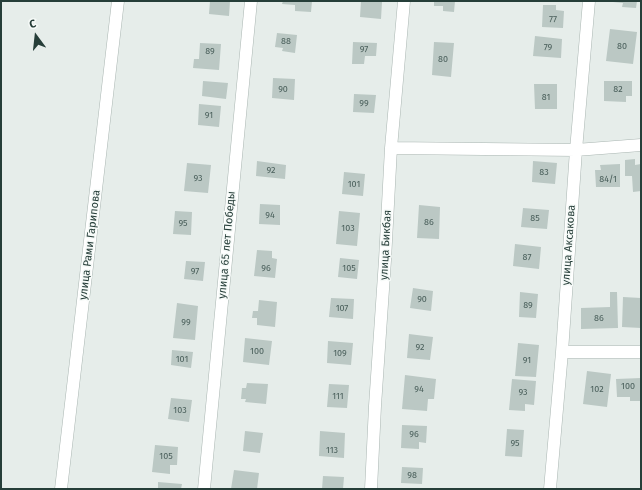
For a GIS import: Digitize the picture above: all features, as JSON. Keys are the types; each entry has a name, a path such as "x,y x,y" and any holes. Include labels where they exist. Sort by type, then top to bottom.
{"street":[{"name":"улица Рами Гарипова","path":"61,489 118,1"},
{"name":"улица 65 лет Победы","path":"204,489 251,1"},
{"name":"улица Бикбая","path":"371,489 391,148 404,1"},
{"name":"улица Аксакова","path":"550,489 589,1"},
{"path":"391,148 576,150 641,145"},
{"path":"562,352 641,352"}],"building":[{"path":"210,1 230,1 229,16 209,14"},
{"path":"283,1 312,1 311,12 295,11 295,5 282,4"},
{"path":"361,1 382,2 381,19 360,17"},
{"path":"434,1 455,1 454,12 443,11 443,6 434,6"},
{"path":"613,1 637,1 636,8 622,7 623,3"},
{"path":"543,5 556,5 556,10 564,11 563,28 542,27"},
{"path":"610,29 637,32 633,64 606,61"},
{"path":"277,33 297,35 295,53 282,51 283,48 275,47"},
{"path":"535,36 562,39 561,58 533,56"},
{"path":"353,42 377,43 376,56 365,56 364,64 352,64"},
{"path":"434,42 454,43 451,77 432,75"},
{"path":"200,43 221,44 219,70 193,68 194,59 199,59"},
{"path":"273,78 295,79 294,100 272,98"},
{"path":"203,81 228,83 226,99 202,96"},
{"path":"604,81 632,81 632,96 626,96 626,102 604,101"},
{"path":"534,84 557,84 557,109 535,109"},
{"path":"354,94 376,95 374,113 353,112"},
{"path":"199,104 221,106 219,127 198,125"},
{"path":"635,159 635,165 641,164 641,191 633,192 632,176 625,176 625,160"},
{"path":"257,161 286,165 285,179 256,176"},
{"path":"533,161 557,163 555,184 532,182"},
{"path":"187,163 211,165 208,193 184,191"},
{"path":"620,164 620,187 596,187 595,170 601,170 600,165"},
{"path":"344,172 365,174 363,196 342,194"},
{"path":"260,204 280,205 280,225 259,224"},
{"path":"419,205 440,207 439,239 417,238"},
{"path":"523,208 549,210 547,229 521,227"},
{"path":"175,211 192,212 191,235 173,234"},
{"path":"339,211 360,213 357,246 336,244"},
{"path":"515,244 541,247 539,269 513,266"},
{"path":"257,250 272,251 272,258 277,259 275,278 254,276"},
{"path":"340,258 359,260 357,279 338,277"},
{"path":"186,261 205,262 203,281 184,279"},
{"path":"413,288 433,291 431,311 410,308"},
{"path":"520,292 538,294 536,318 519,317"},
{"path":"610,292 617,292 618,328 581,329 581,308 610,307"},
{"path":"623,297 641,298 641,328 622,327"},
{"path":"331,298 354,299 353,319 329,317"},
{"path":"259,300 277,302 275,327 257,325 257,318 252,318 253,311 258,311"},
{"path":"177,303 198,306 195,340 173,338"},
{"path":"409,334 433,337 430,360 407,358"},
{"path":"245,338 272,341 269,365 243,362"},
{"path":"328,341 353,343 351,365 327,363"},
{"path":"518,343 539,345 536,377 515,376"},
{"path":"172,350 193,352 191,368 171,365"},
{"path":"587,371 611,374 607,407 583,404"},
{"path":"405,375 436,379 434,399 428,399 427,411 402,409"},
{"path":"641,378 641,401 630,401 630,397 617,397 616,379"},
{"path":"512,379 536,381 534,405 525,404 525,411 509,410"},
{"path":"247,383 268,384 266,404 245,402 246,399 241,399 242,388 246,388"},
{"path":"329,384 349,385 347,408 327,407"},
{"path":"171,398 192,400 189,422 168,419"},
{"path":"402,425 427,426 426,443 419,442 419,449 401,448"},
{"path":"507,429 524,430 522,457 505,456"},
{"path":"245,431 263,433 260,453 243,451"},
{"path":"320,431 345,433 344,458 319,456"},
{"path":"155,445 178,447 177,465 170,465 170,474 152,472"},
{"path":"402,467 423,468 422,484 401,483"},
{"path":"234,470 259,473 257,489 231,489"},
{"path":"323,476 344,477 343,489 322,489"},
{"path":"158,482 182,484 181,489 158,489"}]}
